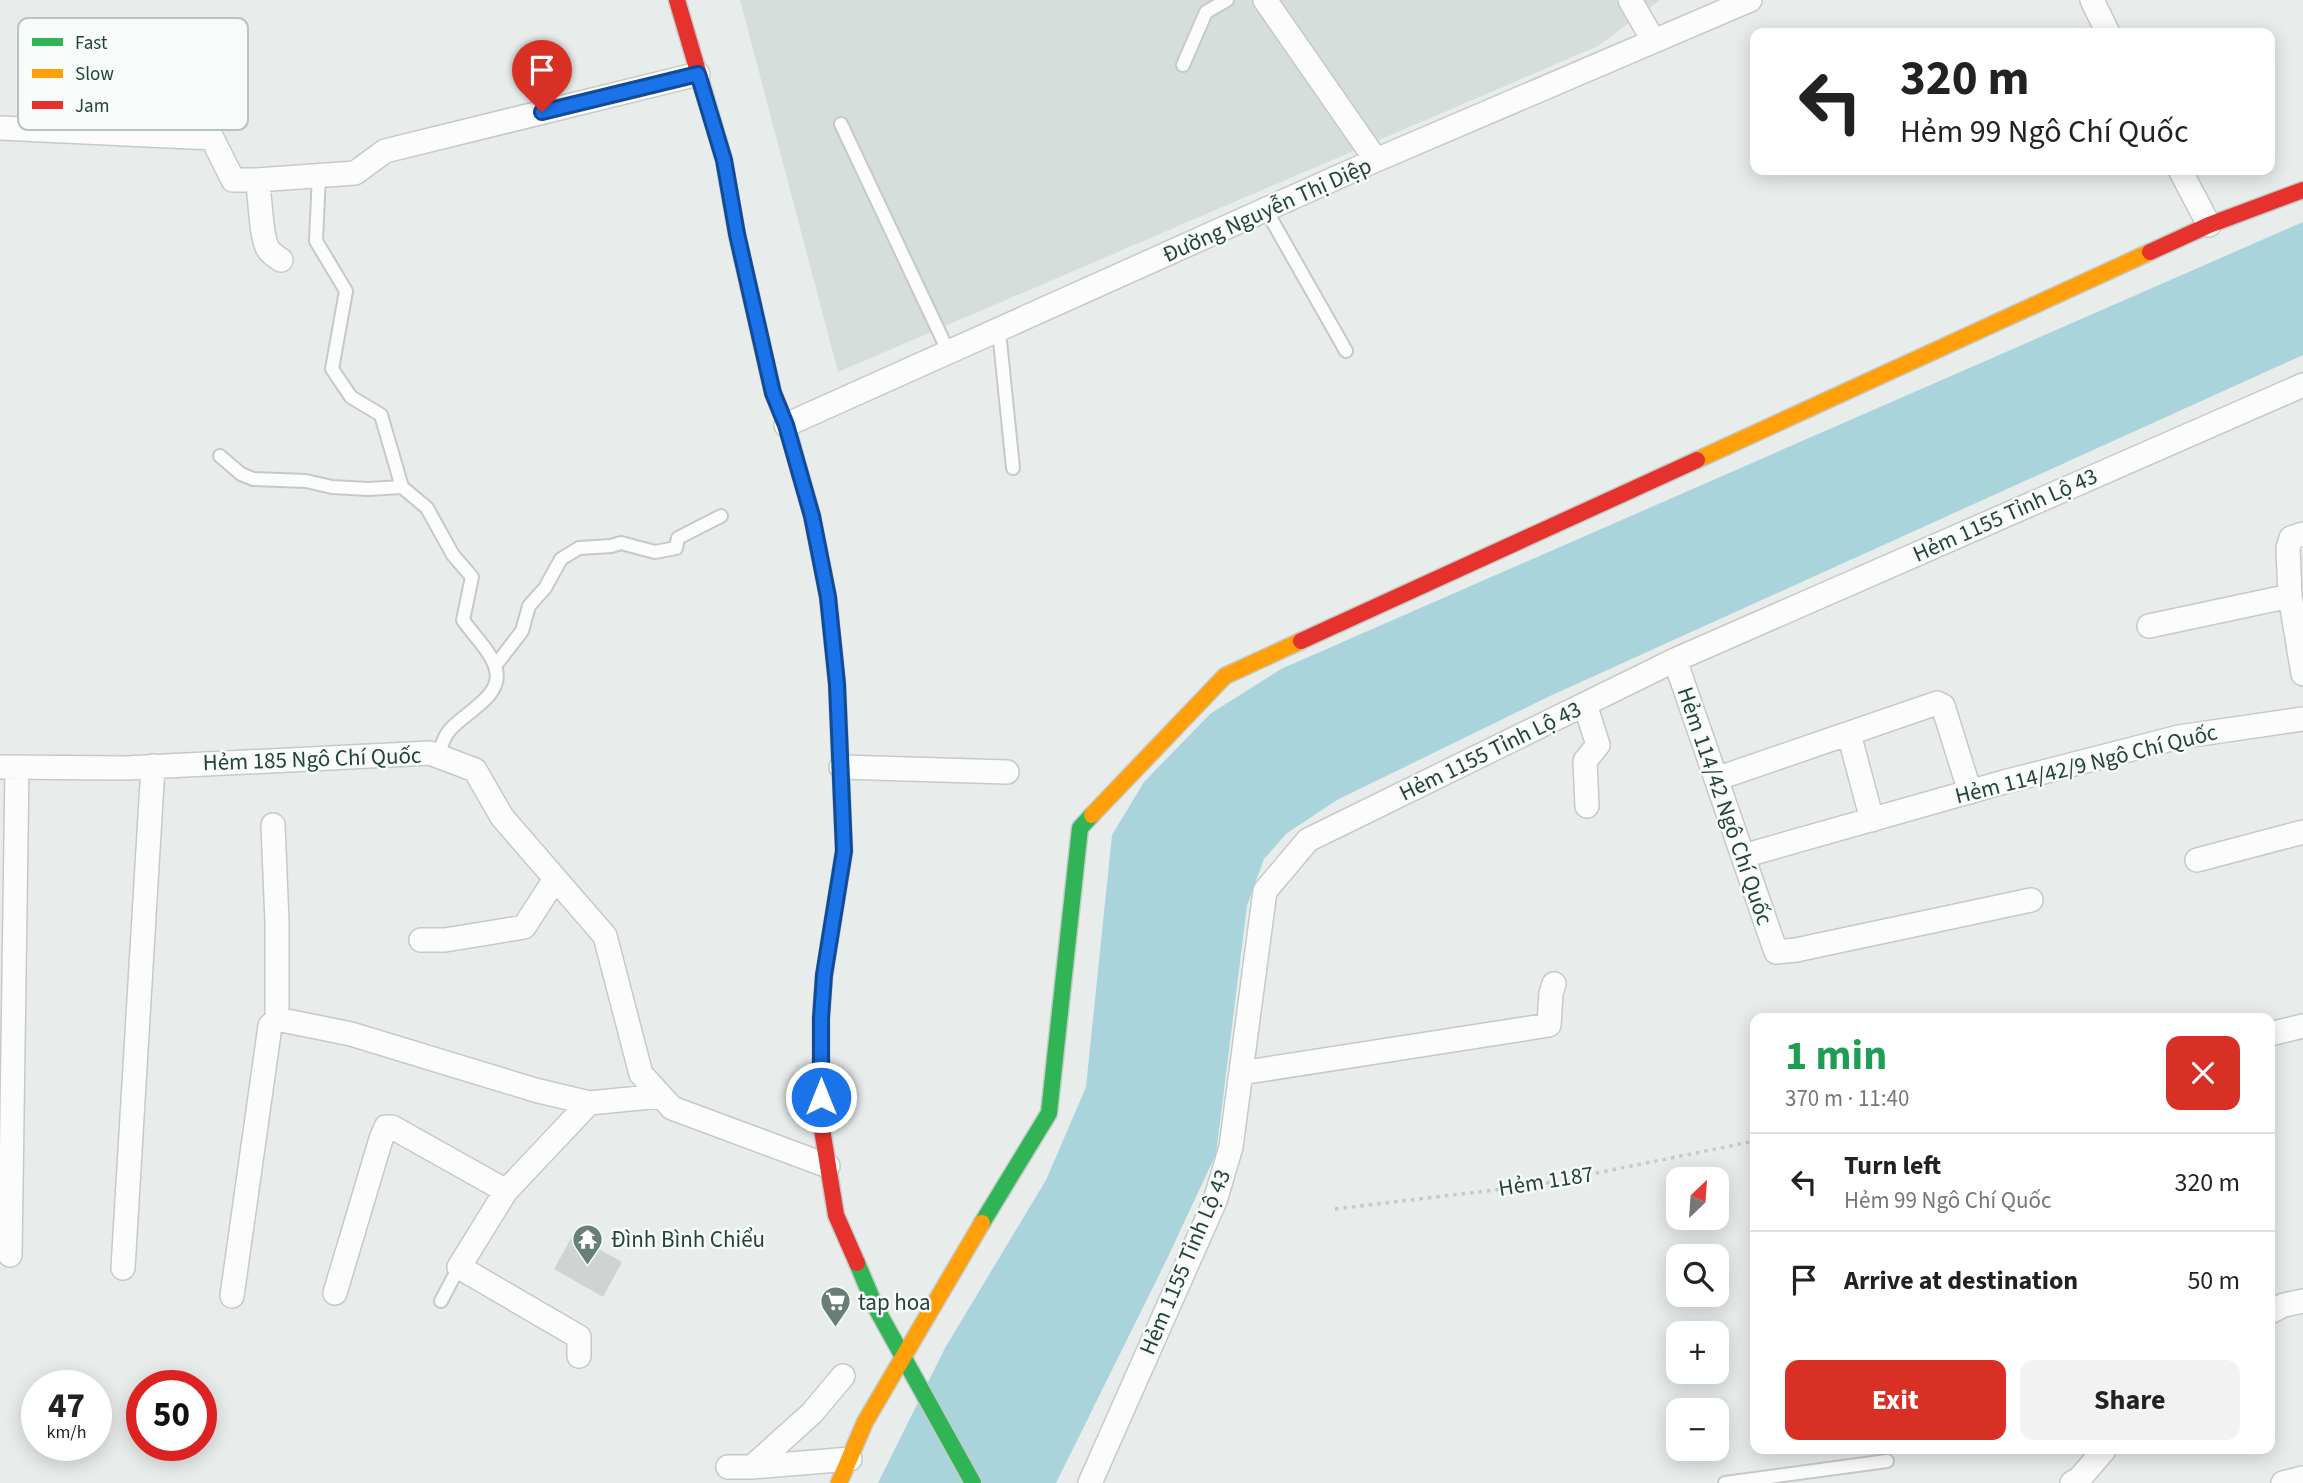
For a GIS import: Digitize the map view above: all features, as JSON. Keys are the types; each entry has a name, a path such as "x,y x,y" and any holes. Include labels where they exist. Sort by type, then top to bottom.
{"street":[{"path":"677,0 724,160 737,234 773,393 786,425 812,516 828,597 837,684 844,851 824,975 821,1018 821,1124 836,1214 876,1308 973,1483"},
{"path":"1265,0 1376,160"},
{"path":"1630,0 1653,40"},
{"name":"Đường Nguyễn Thị Diệp","path":"786,425 1376,160 1750,0"},
{"path":"2092,0 2106,28"},
{"path":"42,130 212,138 233,180 355,173 385,150 698,74"},
{"path":"0,128 18,129"},
{"path":"2183,175 2209,225"},
{"path":"257,180 264,239 269,251 281,261"},
{"path":"839,1483 865,1422 902,1356 1049,1113 1080,828 1225,677 2209,225 2303,190"},
{"name":"Hẻm 1155 Tỉnh Lộ 43","path":"1090,1483 1215,1201 1231,1147 1265,891 1308,840 1675,660 2303,384"},
{"path":"2303,534 2291,538 2288,548 2290,596 2303,674"},
{"path":"2149,626 2290,596"},
{"name":"Hẻm 114/42 Ngô Chí Quốc","path":"1675,660 1776,952 2032,900"},
{"path":"1716,779 1937,703 1943,706 1970,792"},
{"path":"1585,704 1598,745 1585,761 1587,806"},
{"name":"Hẻm 114/42/9 Ngô Chí Quốc","path":"1743,856 2179,737 2303,719"},
{"path":"1849,734 1871,820"},
{"name":"Hẻm 185 Ngô Chí Quốc","path":"9,767 126,768 430,753 475,770 502,817 605,936 641,1074 672,1108 828,1166"},
{"path":"123,1268 153,766"},
{"path":"9,767 10,1255"},
{"path":"841,767 1007,772"},
{"path":"232,1296 270,1026 277,1019 273,825"},
{"path":"2197,860 2303,832"},
{"path":"421,940 445,940 524,927 555,879"},
{"path":"1241,1073 1549,1025 1550,993 1554,984"},
{"path":"277,1019 351,1034 535,1090 589,1103 661,1096"},
{"path":"2275,1033 2303,1026"},
{"path":"579,1356 579,1337 459,1267 506,1191 589,1103"},
{"path":"335,1293 386,1127 392,1127 506,1191"},
{"path":"2275,1310 2303,1301"},
{"path":"752,1467 812,1413 843,1376"},
{"path":"2072,1483 2080,1478 2101,1454"},
{"path":"729,1467 850,1459"},
{"path":"2283,1483 2303,1478"}],"lane":[{"path":"1183,65 1206,12 1227,0"},
{"path":"841,124 949,353"},
{"path":"319,175 316,241 346,290 332,369 351,397 381,415 402,487 427,508 453,555 472,577 463,620 497,672 493,693 464,715 446,734 438,756"},
{"path":"1266,210 1346,351"},
{"path":"999,331 1013,468"},
{"path":"220,456 241,474 253,479 306,481 332,487 368,489 402,487"},
{"path":"495,666 522,631 529,606 545,589 561,559 579,548 621,543 655,552 676,548 678,538 721,516"},
{"path":"441,1301 459,1267"},
{"path":"1726,1483 1887,1461"}],"path":[{"name":"Hẻm 1187","path":"1335,1209 1537,1185 1750,1142"}],"shaded area":[{"path":"740,0 1660,0 1598,46 838,372"}],"water":[{"path":"2303,222 2303,355 1550,696 1337,800 1287,833 1264,859 1247,906 1216,1154 1056,1483 878,1483 945,1348 1046,1180 1086,1087 1112,835 1144,782 1210,714 1281,669"}],"building":[{"name":"Đình Bình Chiểu","path":"573,1235 622,1262 603,1297 554,1269"}],"traffic: fast":[{"path":"982,1223 1049,1113 1080,828 1092,815"},
{"path":"857,1263 876,1308 973,1483"}],"traffic: slow":[{"path":"1697,460 2150,252"},
{"path":"787,427 812,516 828,597 837,684 844,851 824,976 821,1017"},
{"path":"1092,815 1225,676 1301,641"},
{"path":"839,1483 865,1422 982,1223"}],"traffic: jam":[{"path":"677,0 724,160 737,235 773,393 787,427"},
{"path":"2150,252 2209,225 2303,190"},
{"path":"1301,641 1697,460"},
{"path":"821,1017 821,1123 836,1215 857,1263"}],"place":[{"name":"Đình Bình Chiểu","path":"588,1266"},
{"name":"tap hoa","path":"835,1329"}],"route":[{"path":"542,112 698,74 724,160 737,234 773,393 786,425 812,516 828,597 837,684 844,851 824,975 821,1097"}]}
